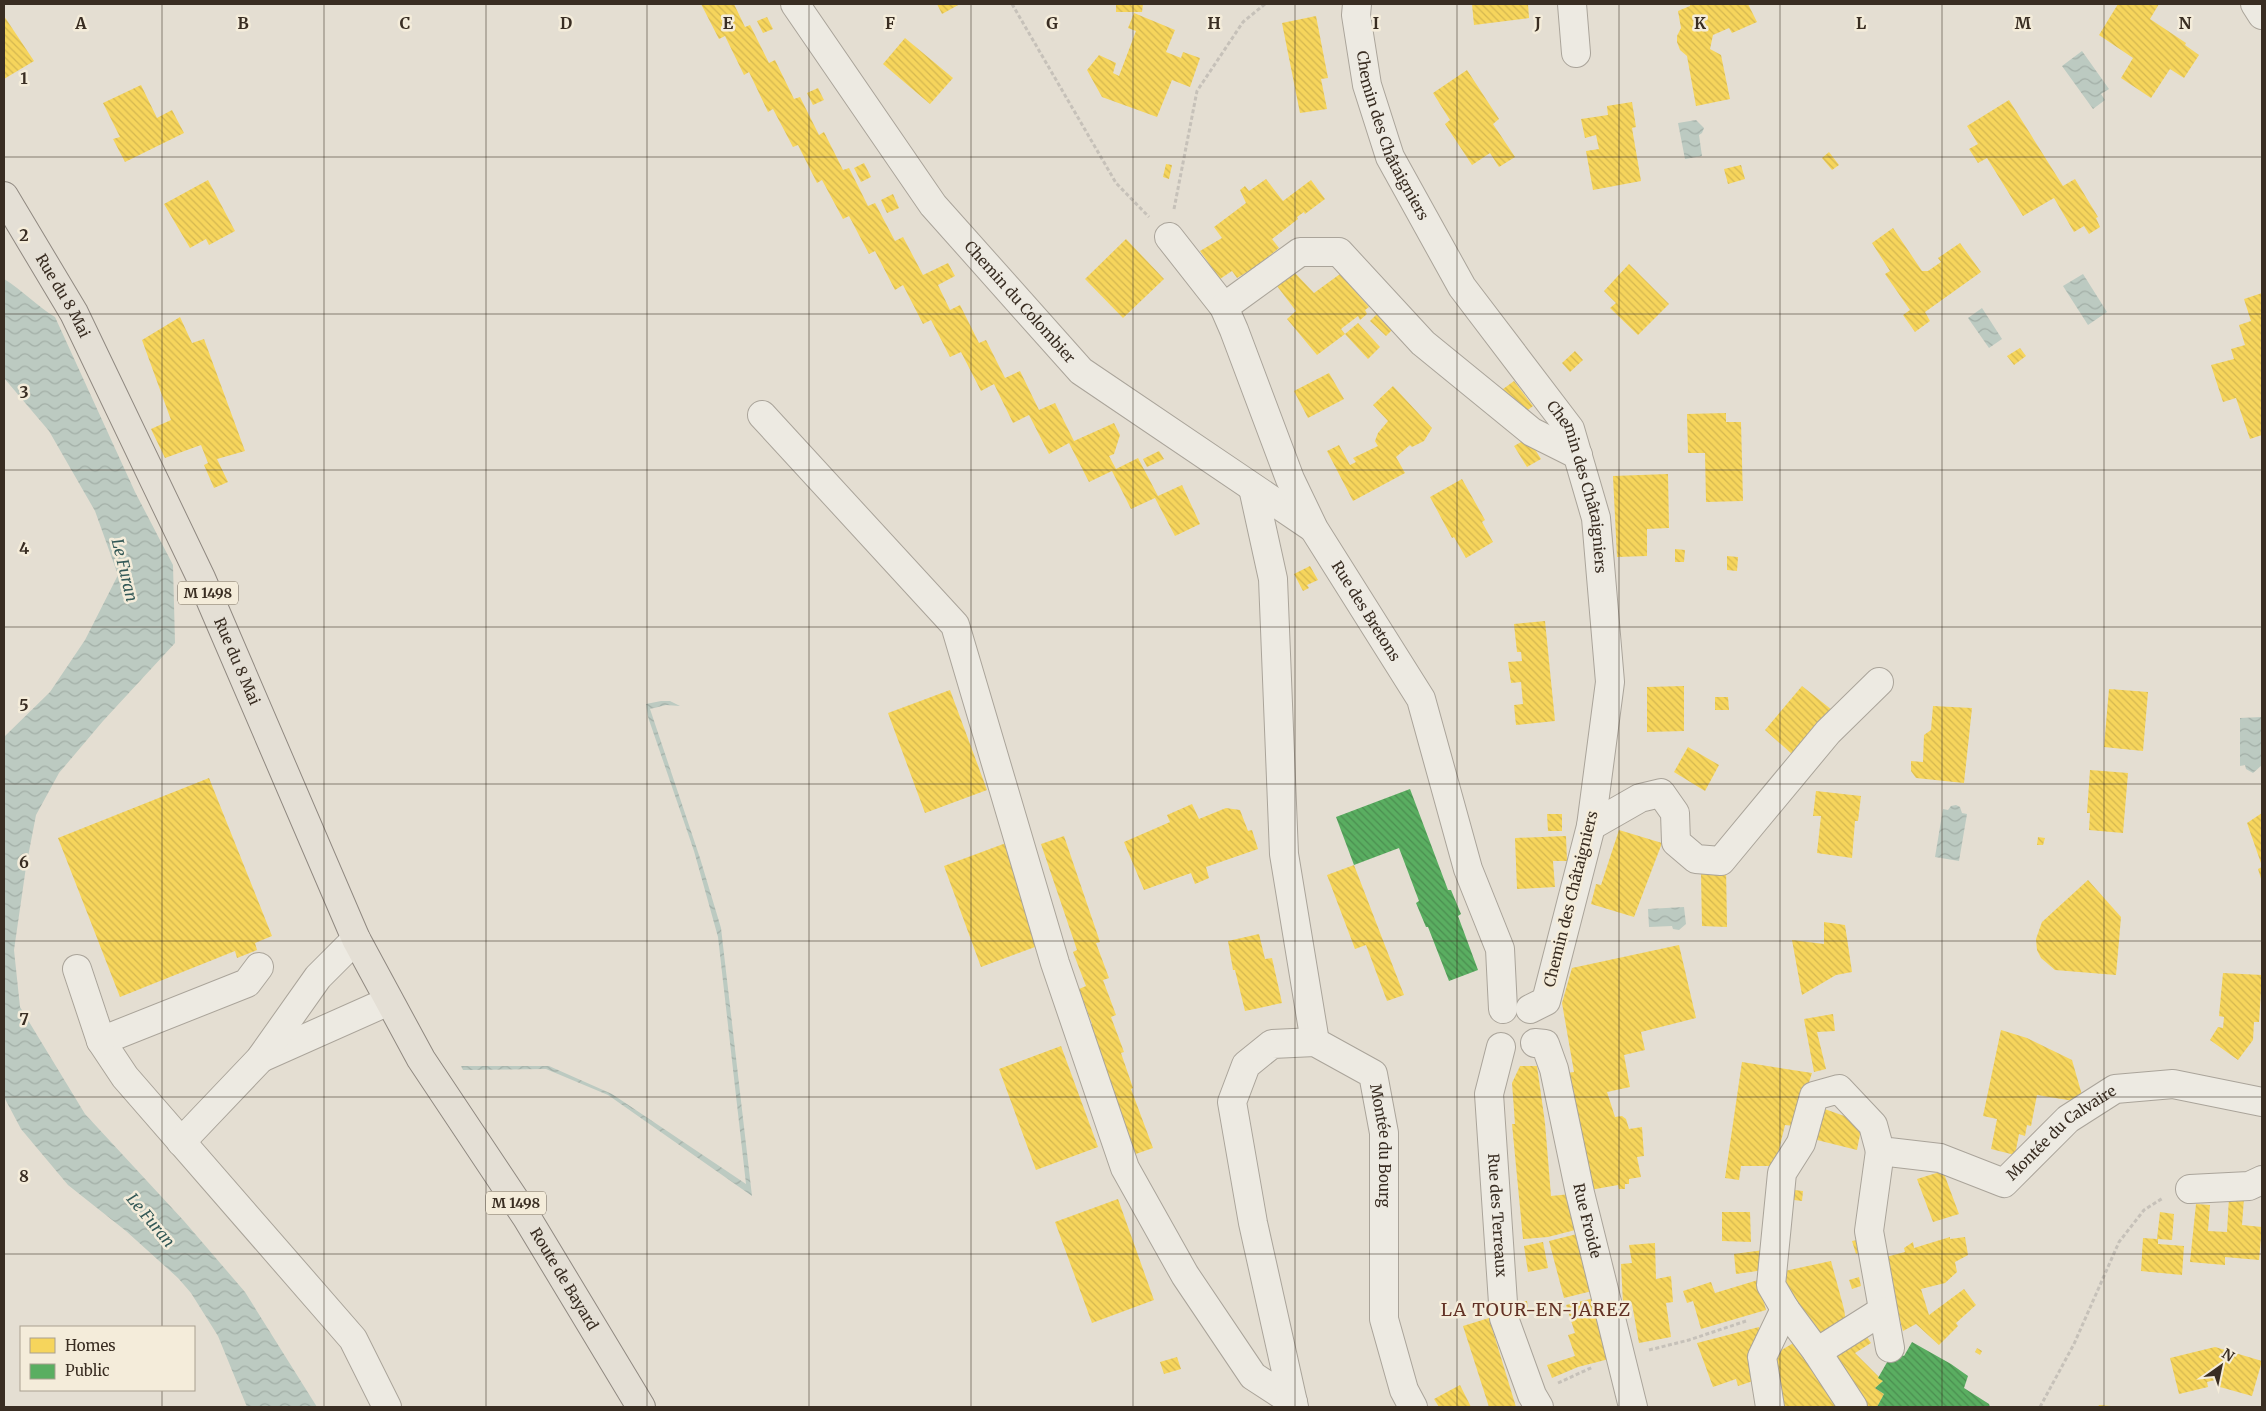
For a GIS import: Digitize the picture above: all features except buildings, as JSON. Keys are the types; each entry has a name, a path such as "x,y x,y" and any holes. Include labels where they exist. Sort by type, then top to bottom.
{"main road":[{"name":"Rue du 8 Mai","path":"4,196 74,313 201,578 356,939 389,1001"},
{"name":"Route de Bayard","path":"389,1001 421,1059 527,1218 641,1407"}],"street":[{"name":"Chemin du Colombier","path":"796,4 932,205 1081,371 1314,529"},
{"name":"Chemin des Châtaigniers","path":"1356,4 1367,85 1390,157 1462,287 1570,429 1596,518 1610,682 1591,826 1546,1001 1516,1009"},
{"path":"1572,4 1576,53"},
{"path":"2255,4 2262,15"},
{"name":"Rue des Bretons","path":"1169,237 1224,306 1290,480 1314,529 1421,699 1468,870 1500,949 1516,1009"},
{"path":"1224,306 1300,252 1339,252 1423,343 1532,432 1578,455"},
{"path":"762,415 955,625 1055,963 1126,1168 1185,1275 1253,1376 1293,1405"},
{"path":"1253,488 1273,579 1284,854 1315,1042 1272,1044 1246,1066 1232,1102 1253,1223 1293,1405"},
{"path":"1591,826 1640,798 1661,793 1675,813 1676,842 1696,859 1721,861 1828,732 1879,682"},
{"path":"181,1142 260,1059 318,977 356,939"},
{"path":"101,1041 247,983 259,967"},
{"path":"77,970 101,1041 124,1078 353,1340 387,1407"},
{"path":"260,1059 389,1001"},
{"path":"1516,1009 1538,1019 1540,1032 1535,1043 1519,1052 1501,1047 1493,1035 1494,1020 1516,1009"},
{"name":"Montée du Bourg","path":"1315,1042 1374,1074 1384,1133 1384,1319 1404,1390 1413,1407"},
{"name":"Rue Froide","path":"1535,1043 1544,1044 1554,1069 1580,1193 1622,1356 1633,1407"},
{"name":"Rue des Terreaux","path":"1501,1047 1490,1094 1504,1318 1536,1401"},
{"name":"Montée du Calvaire","path":"1880,1151 1940,1158 2004,1183 2068,1119 2115,1089 2173,1084 2262,1102"},
{"path":"1853,1407 1817,1352 1784,1309 1771,1285 1782,1173 1801,1143 1814,1096 1839,1089 1873,1125 1880,1151 1869,1230 1890,1348"},
{"path":"2190,1189 2249,1186 2262,1180"},
{"path":"1770,1407 1762,1357 1784,1309"},
{"path":"1817,1352 1882,1311"}],"path":[{"path":"1012,4 1116,183 1169,237"},
{"path":"1169,237 1197,91 1243,22 1264,4"},
{"path":"2040,1407 2074,1344 2119,1242 2144,1210 2167,1195 2190,1189"},
{"path":"1536,1401 1585,1370 1622,1356 1689,1340 1784,1309"}],"water":[{"path":"2082,51 2109,89 2101,94 2105,100 2093,109 2062,66"},
{"path":"1696,120 1704,128 1699,135 1702,156 1685,159 1678,123"},
{"path":"2083,274 2107,312 2088,325 2063,286"},
{"name":"Le Furan","path":"4,279 55,317 135,492 173,565 175,643 103,721 59,773 36,815 26,867 14,950 20,1007 85,1114 184,1221 245,1292 317,1407 247,1407 218,1336 191,1293 178,1278 126,1231 68,1185 21,1129 4,1097 4,737 50,692 85,640 118,575 95,511 49,431 4,378"},
{"path":"1982,308 2002,339 1989,348 1968,318"},
{"path":"670,701 680,706 666,705 650,709 700,858 721,928 752,1196 608,1095 546,1069 463,1070 461,1066 549,1066 612,1094 746,1184 718,937 694,851 648,717 646,704"},
{"path":"2262,717 2262,765 2253,773 2246,769 2245,765 2240,766 2240,718"},
{"path":"1956,805 1960,807 1962,813 1967,814 1959,861 1935,857 1943,809 1948,810 1951,806"},
{"path":"1684,907 1686,924 1679,930 1673,929 1672,926 1649,927 1648,909"}],"district":[{"name":"LA TOUR-EN-JAREZ","path":"1536,1310"}]}
